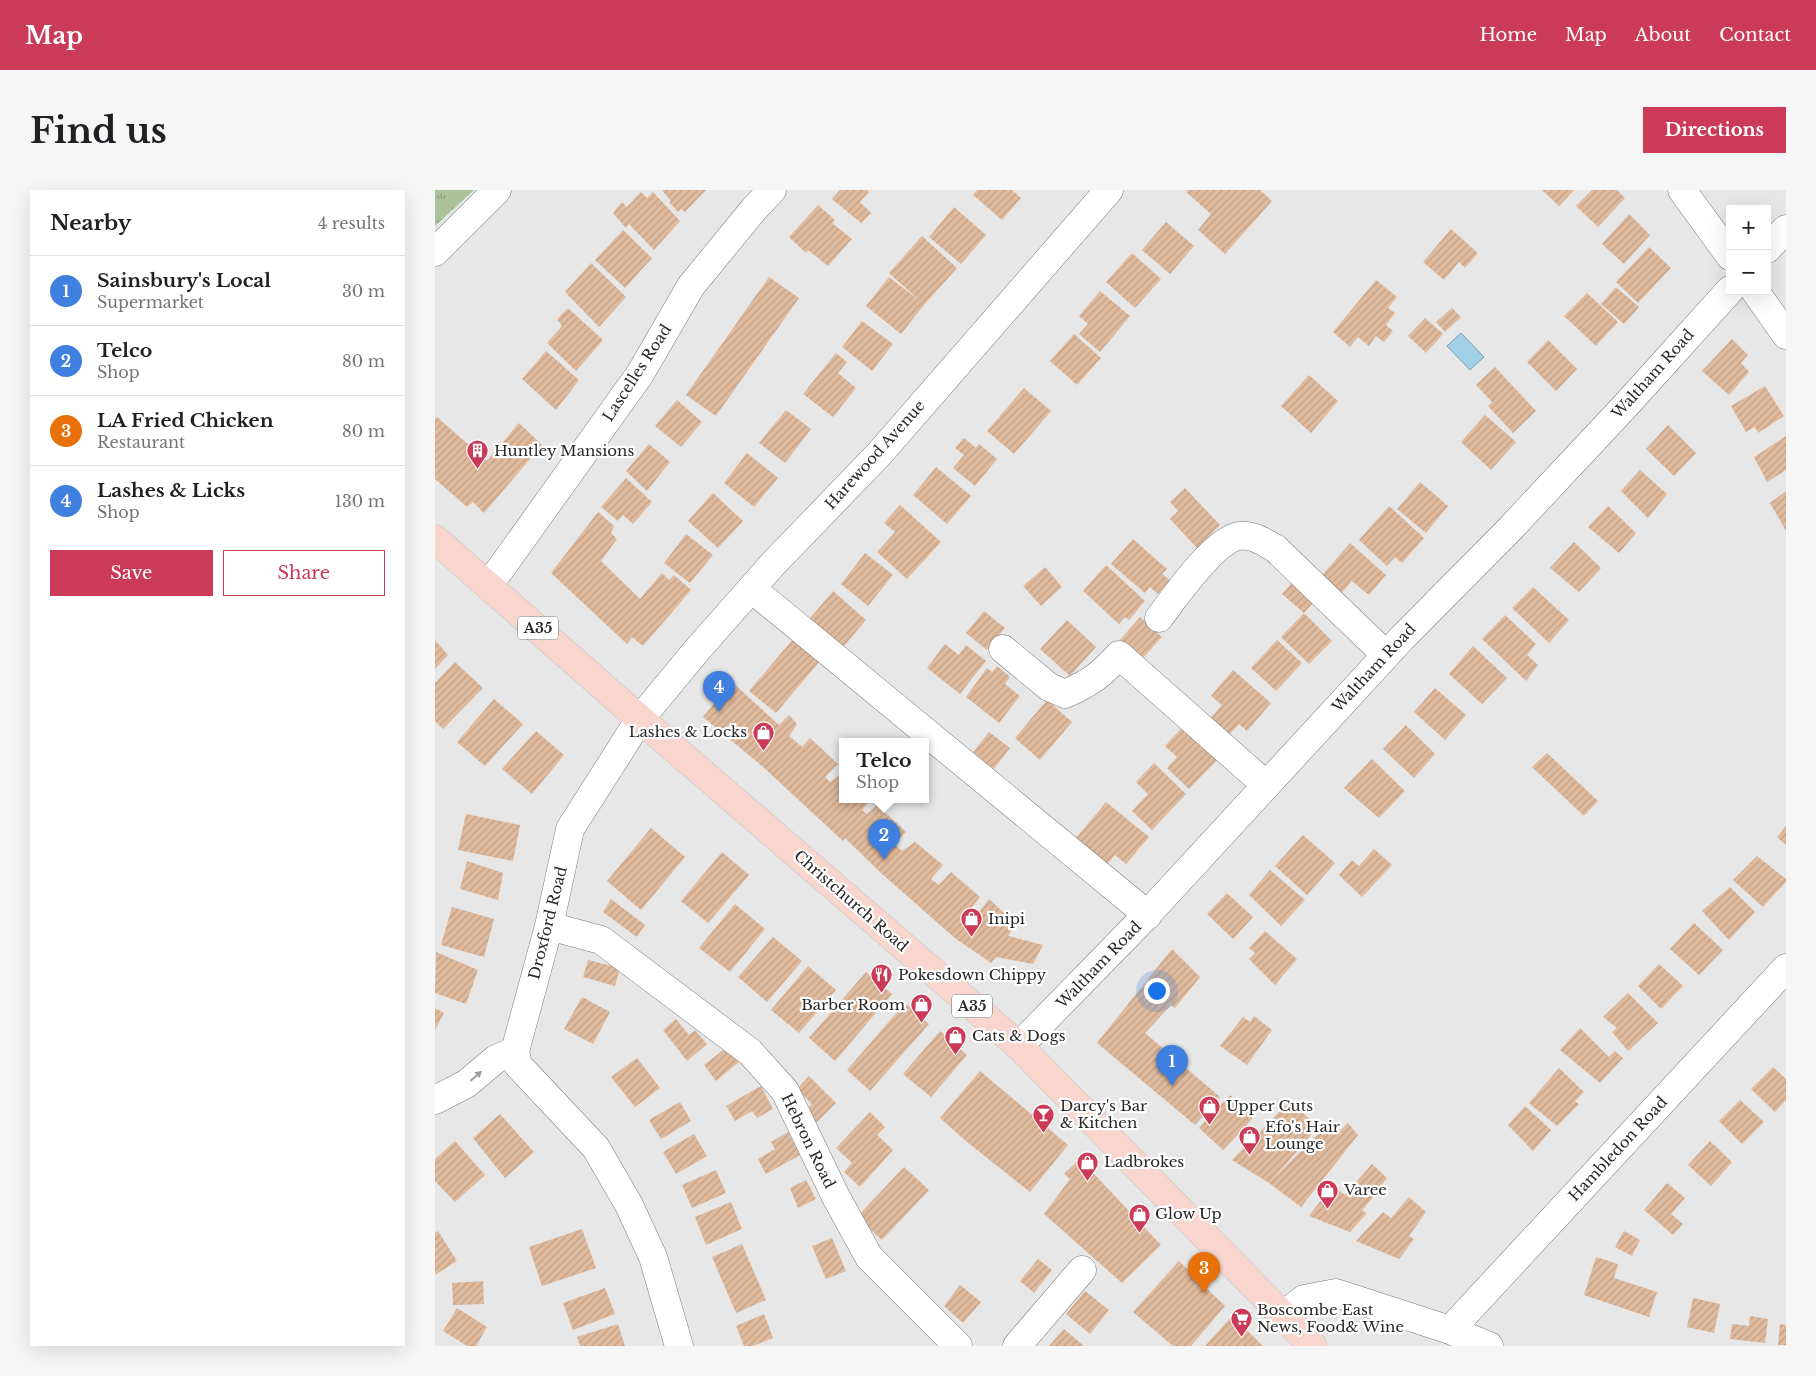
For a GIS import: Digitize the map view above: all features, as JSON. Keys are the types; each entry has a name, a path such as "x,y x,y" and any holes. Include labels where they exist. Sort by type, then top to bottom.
{"main road":[{"name":"Christchurch Road","path":"435,538 640,719 1019,1046 1313,1346"}],"street":[{"path":"435,252 497,190"},
{"name":"Lascelles Road","path":"489,585 640,374 691,286 754,209 772,190"},
{"name":"Harewood Avenue","path":"640,719 752,589 880,453 1109,190"},
{"path":"1682,190 1726,250"},
{"path":"1771,245 1786,229"},
{"name":"Waltham Road","path":"1019,1046 1147,914 1386,654 1509,530 1726,294"},
{"path":"1758,295 1786,335"},
{"path":"1159,618 1207,558 1225,542 1238,536 1254,537 1275,548 1386,654"},
{"path":"752,589 1147,914"},
{"path":"1003,649 1049,687 1065,694 1103,674 1119,655 1266,785"},
{"name":"Droxford Road","path":"515,1051 549,926 570,829 640,719"},
{"name":"Hebron Road","path":"549,926 601,940 750,1052 785,1091 836,1197 869,1257 958,1346"},
{"name":"Hambledon Road","path":"1450,1330 1786,968"},
{"path":"435,1100 466,1084 496,1059 515,1051 518,1065 597,1148 629,1205 653,1257 679,1346"},
{"path":"1017,1346 1082,1270"},
{"path":"1284,1315 1304,1299 1336,1293 1450,1330 1489,1346"}],"green space":[{"path":"435,190 474,190 435,226"}],"water":[{"path":"1461,333 1484,357 1470,370 1447,346"}],"building":[{"path":"662,190 706,190 685,212 681,209 678,212"},
{"path":"840,190 867,190 869,192 860,202 871,213 861,223 832,199"},
{"path":"977,190 1012,190 1021,198 1002,220 973,195"},
{"path":"1188,190 1260,190 1272,201 1225,254 1198,230 1211,214 1186,192"},
{"path":"1542,190 1574,190 1559,206"},
{"path":"1592,190 1617,190 1625,198 1598,227 1576,206"},
{"path":"641,192 647,198 653,192 680,221 654,250 629,224 626,228 613,213 622,202 627,207"},
{"path":"818,205 835,220 832,223 852,239 828,266 808,250 806,253 789,237"},
{"path":"954,207 986,235 961,264 929,237"},
{"path":"1629,214 1650,235 1624,264 1602,244"},
{"path":"1166,222 1194,246 1170,274 1142,250"},
{"path":"1451,229 1478,253 1465,268 1459,262 1444,280 1423,262"},
{"path":"623,230 652,258 625,288 595,260"},
{"path":"922,236 957,268 901,334 866,306 889,277 920,301 889,273"},
{"path":"1649,247 1671,268 1638,303 1616,282"},
{"path":"1132,253 1161,279 1135,308 1106,282"},
{"path":"591,263 626,297 599,327 565,292"},
{"path":"769,277 799,298 716,416 686,395"},
{"path":"1376,280 1397,297 1388,308 1395,313 1386,325 1393,331 1384,342 1376,336 1369,346 1358,337 1350,347 1333,332"},
{"path":"1616,287 1639,307 1624,324 1601,304"},
{"path":"1100,291 1130,316 1100,352 1079,334 1088,324 1079,316"},
{"path":"1587,293 1618,322 1596,346 1564,316"},
{"path":"568,308 603,340 576,371 547,343 562,326 557,319"},
{"path":"1452,308 1461,317 1445,332 1436,322"},
{"path":"1425,318 1443,334 1426,353 1408,336"},
{"path":"862,321 893,344 872,371 842,347"},
{"path":"1074,334 1101,358 1077,385 1050,361"},
{"path":"1732,339 1748,355 1741,363 1749,372 1729,395 1702,371"},
{"path":"1548,340 1577,369 1556,391 1527,362"},
{"path":"546,351 579,380 556,410 522,379"},
{"path":"836,353 847,362 838,373 856,388 833,417 803,394"},
{"path":"1495,367 1536,411 1513,433 1488,406 1492,402 1476,385"},
{"path":"1309,375 1338,401 1311,433 1281,406"},
{"path":"1765,386 1784,416 1758,433 1755,427 1746,432 1731,406"},
{"path":"1024,388 1051,411 1014,454 987,431"},
{"path":"677,400 702,422 681,447 655,426"},
{"path":"786,410 811,429 785,463 759,443"},
{"path":"1485,415 1516,442 1491,470 1461,442"},
{"name":"Huntley Mansions","path":"437,417 487,461 519,423 542,445 484,513 473,502 467,507 435,479 435,419"},
{"path":"1668,425 1696,453 1674,476 1646,449"},
{"path":"1786,436 1786,470 1767,482 1754,457"},
{"path":"964,438 976,448 979,444 997,459 975,486 953,468 964,455 955,448"},
{"path":"649,444 670,462 647,491 626,471"},
{"path":"747,453 778,478 754,507 724,483"},
{"path":"936,467 971,496 947,524 913,495"},
{"path":"1640,470 1667,494 1648,518 1621,491"},
{"path":"626,478 652,502 633,524 623,515 618,521 601,507"},
{"path":"1420,482 1448,506 1426,533 1397,509"},
{"path":"1185,488 1220,525 1197,548 1170,519 1178,511 1170,502"},
{"path":"1786,491 1786,531 1770,503"},
{"path":"713,493 743,521 718,548 688,521"},
{"path":"900,505 941,542 907,579 877,552 895,532 884,523"},
{"path":"1389,506 1424,538 1402,563 1395,557 1387,566 1359,540"},
{"path":"1608,506 1636,533 1619,553 1588,527"},
{"path":"598,512 614,526 611,533 617,539 601,561 640,599 662,573 669,580 674,575 691,590 643,646 632,637 627,644 551,573"},
{"path":"686,534 713,555 690,583 664,563"},
{"path":"1133,539 1167,569 1162,574 1170,580 1158,594 1150,587 1145,593 1111,564"},
{"path":"1574,542 1601,568 1579,592 1550,568"},
{"path":"1350,543 1386,575 1369,595 1352,581 1337,598 1317,581"},
{"path":"865,553 893,575 868,606 841,584"},
{"path":"1106,565 1145,601 1129,620 1125,617 1119,624 1083,591"},
{"path":"1045,567 1062,587 1041,606 1023,586"},
{"path":"1295,579 1317,599 1304,613 1282,594"},
{"path":"1533,587 1569,620 1549,643 1512,608"},
{"path":"833,591 866,620 844,646 859,660 806,623"},
{"path":"984,611 1005,628 987,650 966,633"},
{"path":"1304,613 1332,641 1309,664 1281,637"},
{"path":"1505,615 1536,644 1527,655 1538,665 1526,681 1482,639"},
{"path":"1140,617 1162,637 1142,659 1120,640"},
{"path":"1067,620 1096,647 1070,676 1040,649"},
{"path":"794,638 820,661 776,713 749,691"},
{"path":"435,640 448,655 435,669"},
{"path":"1277,640 1302,663 1276,691 1251,668"},
{"path":"945,644 959,655 966,645 986,661 960,694 927,668"},
{"path":"1473,646 1507,678 1482,704 1449,674"},
{"path":"455,662 483,688 443,729 435,721 435,683"},
{"path":"997,666 1010,677 1005,684 1020,696 999,723 966,697 987,668 992,672"},
{"path":"1233,670 1271,703 1247,731 1239,724 1228,736 1209,720 1222,705 1211,696"},
{"path":"732,682 779,725 789,715 797,724 789,736 802,747 810,738 838,764 825,777 830,782 839,776 839,803 868,803 862,810 867,814 877,805 906,832 894,844 902,851 915,842 943,865 931,879 939,885 951,872 980,897 967,913 974,919 989,899 1016,924 1008,936 1043,945 1033,964 996,957 991,963 956,939 881,873 845,838 843,841 762,766 703,717"},
{"path":"1435,688 1466,715 1445,740 1414,712"},
{"path":"494,699 523,724 485,766 457,742"},
{"path":"1047,700 1072,722 1040,760 1015,738"},
{"path":"1188,721 1223,754 1189,789 1167,768 1177,757 1165,746"},
{"path":"1406,725 1435,754 1414,778 1383,749"},
{"path":"536,731 564,755 532,794 502,769"},
{"path":"989,732 1010,748 994,769 973,752"},
{"path":"1547,753 1598,801 1584,816 1532,767"},
{"path":"1372,759 1405,791 1379,818 1344,788"},
{"path":"1154,763 1186,794 1152,830 1132,811 1148,794 1136,782"},
{"path":"1106,802 1149,837 1126,864 1115,855 1102,870 1071,844"},
{"path":"466,814 520,825 513,861 458,850"},
{"path":"1786,826 1786,845 1777,837"},
{"path":"651,828 685,857 641,910 607,881"},
{"path":"1303,835 1335,863 1307,895 1275,866"},
{"path":"1374,849 1392,865 1362,897 1339,875 1352,860 1359,866"},
{"path":"722,852 749,875 708,923 681,901"},
{"path":"1757,856 1786,879 1786,882 1763,907 1733,880"},
{"path":"467,861 503,873 498,900 460,889"},
{"path":"1270,870 1305,900 1281,926 1249,895"},
{"path":"1730,887 1755,912 1729,940 1702,911"},
{"path":"1227,893 1253,917 1233,939 1207,914"},
{"path":"611,899 645,925 637,937 603,912"},
{"path":"735,904 765,929 730,972 699,948"},
{"path":"452,907 494,919 484,957 441,945"},
{"path":"1694,923 1723,950 1699,975 1670,949"},
{"path":"1265,931 1297,959 1275,985 1249,959 1255,953 1249,948"},
{"path":"773,937 802,961 767,1002 738,977"},
{"path":"1172,949 1200,977 1175,1008 1171,1005 1145,1033 1220,1097 1195,1125 1097,1043"},
{"path":"436,952 478,970 466,1004 435,993"},
{"path":"588,960 620,968 615,986 583,977"},
{"path":"1659,964 1683,986 1661,1009 1638,986"},
{"path":"808,966 836,990 799,1033 771,1010"},
{"path":"866,972 892,994 835,1061 809,1038"},
{"path":"1628,993 1658,1023 1628,1051 1612,1032 1617,1028 1603,1017"},
{"path":"582,997 610,1012 593,1044 564,1029"},
{"path":"905,1003 929,1024 870,1091 847,1070"},
{"path":"435,1008 444,1013 435,1030"},
{"path":"1254,1016 1272,1030 1247,1065 1220,1046 1243,1017 1250,1022"},
{"path":"676,1019 689,1035 695,1030 707,1044 687,1061 663,1030"},
{"path":"1580,1028 1609,1057 1615,1051 1623,1058 1600,1083 1560,1050"},
{"path":"940,1031 967,1055 931,1097 903,1074"},
{"path":"727,1047 739,1062 716,1081 704,1065"},
{"path":"637,1058 660,1088 635,1107 611,1077"},
{"path":"1773,1067 1786,1079 1786,1100 1775,1112 1751,1089"},
{"path":"1559,1068 1584,1092 1575,1101 1579,1104 1557,1126 1529,1103"},
{"path":"980,1071 1068,1145 1030,1192 940,1118"},
{"path":"809,1076 836,1103 815,1124 803,1113 812,1104 797,1089"},
{"path":"761,1086 773,1109 757,1118 752,1111 735,1121 726,1106"},
{"path":"1230,1095 1253,1118 1223,1150 1199,1128"},
{"path":"1740,1100 1764,1122 1742,1144 1719,1121"},
{"path":"1290,1101 1318,1127 1273,1179 1330,1122 1339,1132 1348,1123 1358,1135 1301,1207 1269,1183 1232,1160"},
{"path":"680,1102 691,1121 661,1139 649,1120"},
{"path":"1525,1106 1551,1130 1533,1151 1508,1125"},
{"path":"870,1112 885,1127 877,1135 893,1150 860,1187 844,1172 852,1163 836,1148"},
{"path":"500,1114 534,1152 505,1178 473,1138"},
{"path":"788,1132 800,1155 766,1174 758,1159 775,1149 771,1142"},
{"path":"694,1134 707,1156 676,1174 663,1152"},
{"path":"455,1141 485,1175 455,1202 435,1181 435,1159"},
{"path":"1710,1141 1732,1162 1711,1186 1688,1165"},
{"path":"1080,1159 1161,1245 1122,1283 1044,1214 1070,1179 1064,1174"},
{"path":"1372,1164 1387,1178 1362,1211 1367,1213 1350,1232 1309,1216 1332,1186 1345,1195"},
{"path":"904,1167 929,1190 882,1240 857,1217"},
{"path":"716,1170 726,1193 692,1208 682,1185"},
{"path":"806,1180 816,1199 798,1208 790,1188"},
{"path":"1667,1183 1685,1198 1671,1214 1683,1224 1673,1235 1644,1210"},
{"path":"1409,1197 1426,1212 1409,1236 1414,1239 1399,1259 1356,1241 1383,1212 1391,1218"},
{"path":"731,1202 742,1229 706,1245 695,1217"},
{"path":"582,1229 596,1268 542,1286 529,1247"},
{"path":"438,1231 457,1261 435,1275 435,1233"},
{"path":"1624,1231 1640,1240 1632,1256 1615,1247"},
{"path":"832,1238 846,1271 826,1279 812,1246"},
{"path":"742,1244 766,1300 736,1313 712,1257"},
{"path":"1596,1257 1618,1264 1614,1278 1657,1292 1649,1317 1584,1295"},
{"path":"1038,1259 1052,1270 1034,1293 1020,1281"},
{"path":"1179,1261 1225,1306 1191,1346 1173,1346 1133,1312"},
{"path":"483,1281 484,1304 453,1305 452,1283"},
{"path":"960,1285 981,1302 963,1323 944,1306"},
{"path":"605,1288 615,1314 573,1330 563,1303"},
{"path":"1085,1291 1109,1310 1090,1334 1066,1314"},
{"path":"1693,1298 1720,1304 1714,1333 1687,1327"},
{"path":"457,1308 487,1327 476,1346 467,1346 443,1331"},
{"path":"764,1314 773,1338 753,1346 744,1346 736,1326"},
{"path":"1232,1316 1263,1346 1205,1346"},
{"path":"1750,1316 1768,1319 1765,1343 1730,1339 1732,1324 1749,1326"},
{"path":"618,1324 625,1346 580,1346 577,1337"},
{"path":"1780,1324 1786,1325 1786,1345 1778,1345"},
{"path":"1064,1329 1084,1346 1049,1346"}],"place":[{"name":"Huntley Mansions","path":"478,470"},
{"name":"Lashes & Licks","path":"719,712"},
{"name":"Lashes & Locks","path":"763,751"},
{"name":"Telco","path":"884,860"},
{"name":"Inipi","path":"972,938"},
{"name":"Pokesdown Chippy","path":"882,994"},
{"name":"Barber Room","path":"921,1024"},
{"name":"Cats & Dogs","path":"956,1055"},
{"name":"Sainsbury's Local","path":"1172,1086"},
{"name":"Upper Cuts","path":"1210,1125"},
{"name":"Darcy's Bar & Kitchen","path":"1044,1134"},
{"name":"Efo's Hair Lounge","path":"1249,1155"},
{"name":"Ladbrokes","path":"1088,1181"},
{"name":"Varee","path":"1328,1209"},
{"name":"Glow Up","path":"1139,1233"},
{"name":"LA Fried Chicken","path":"1204,1293"},
{"name":"Boscombe East News, Food& Wine","path":"1241,1338"}]}
